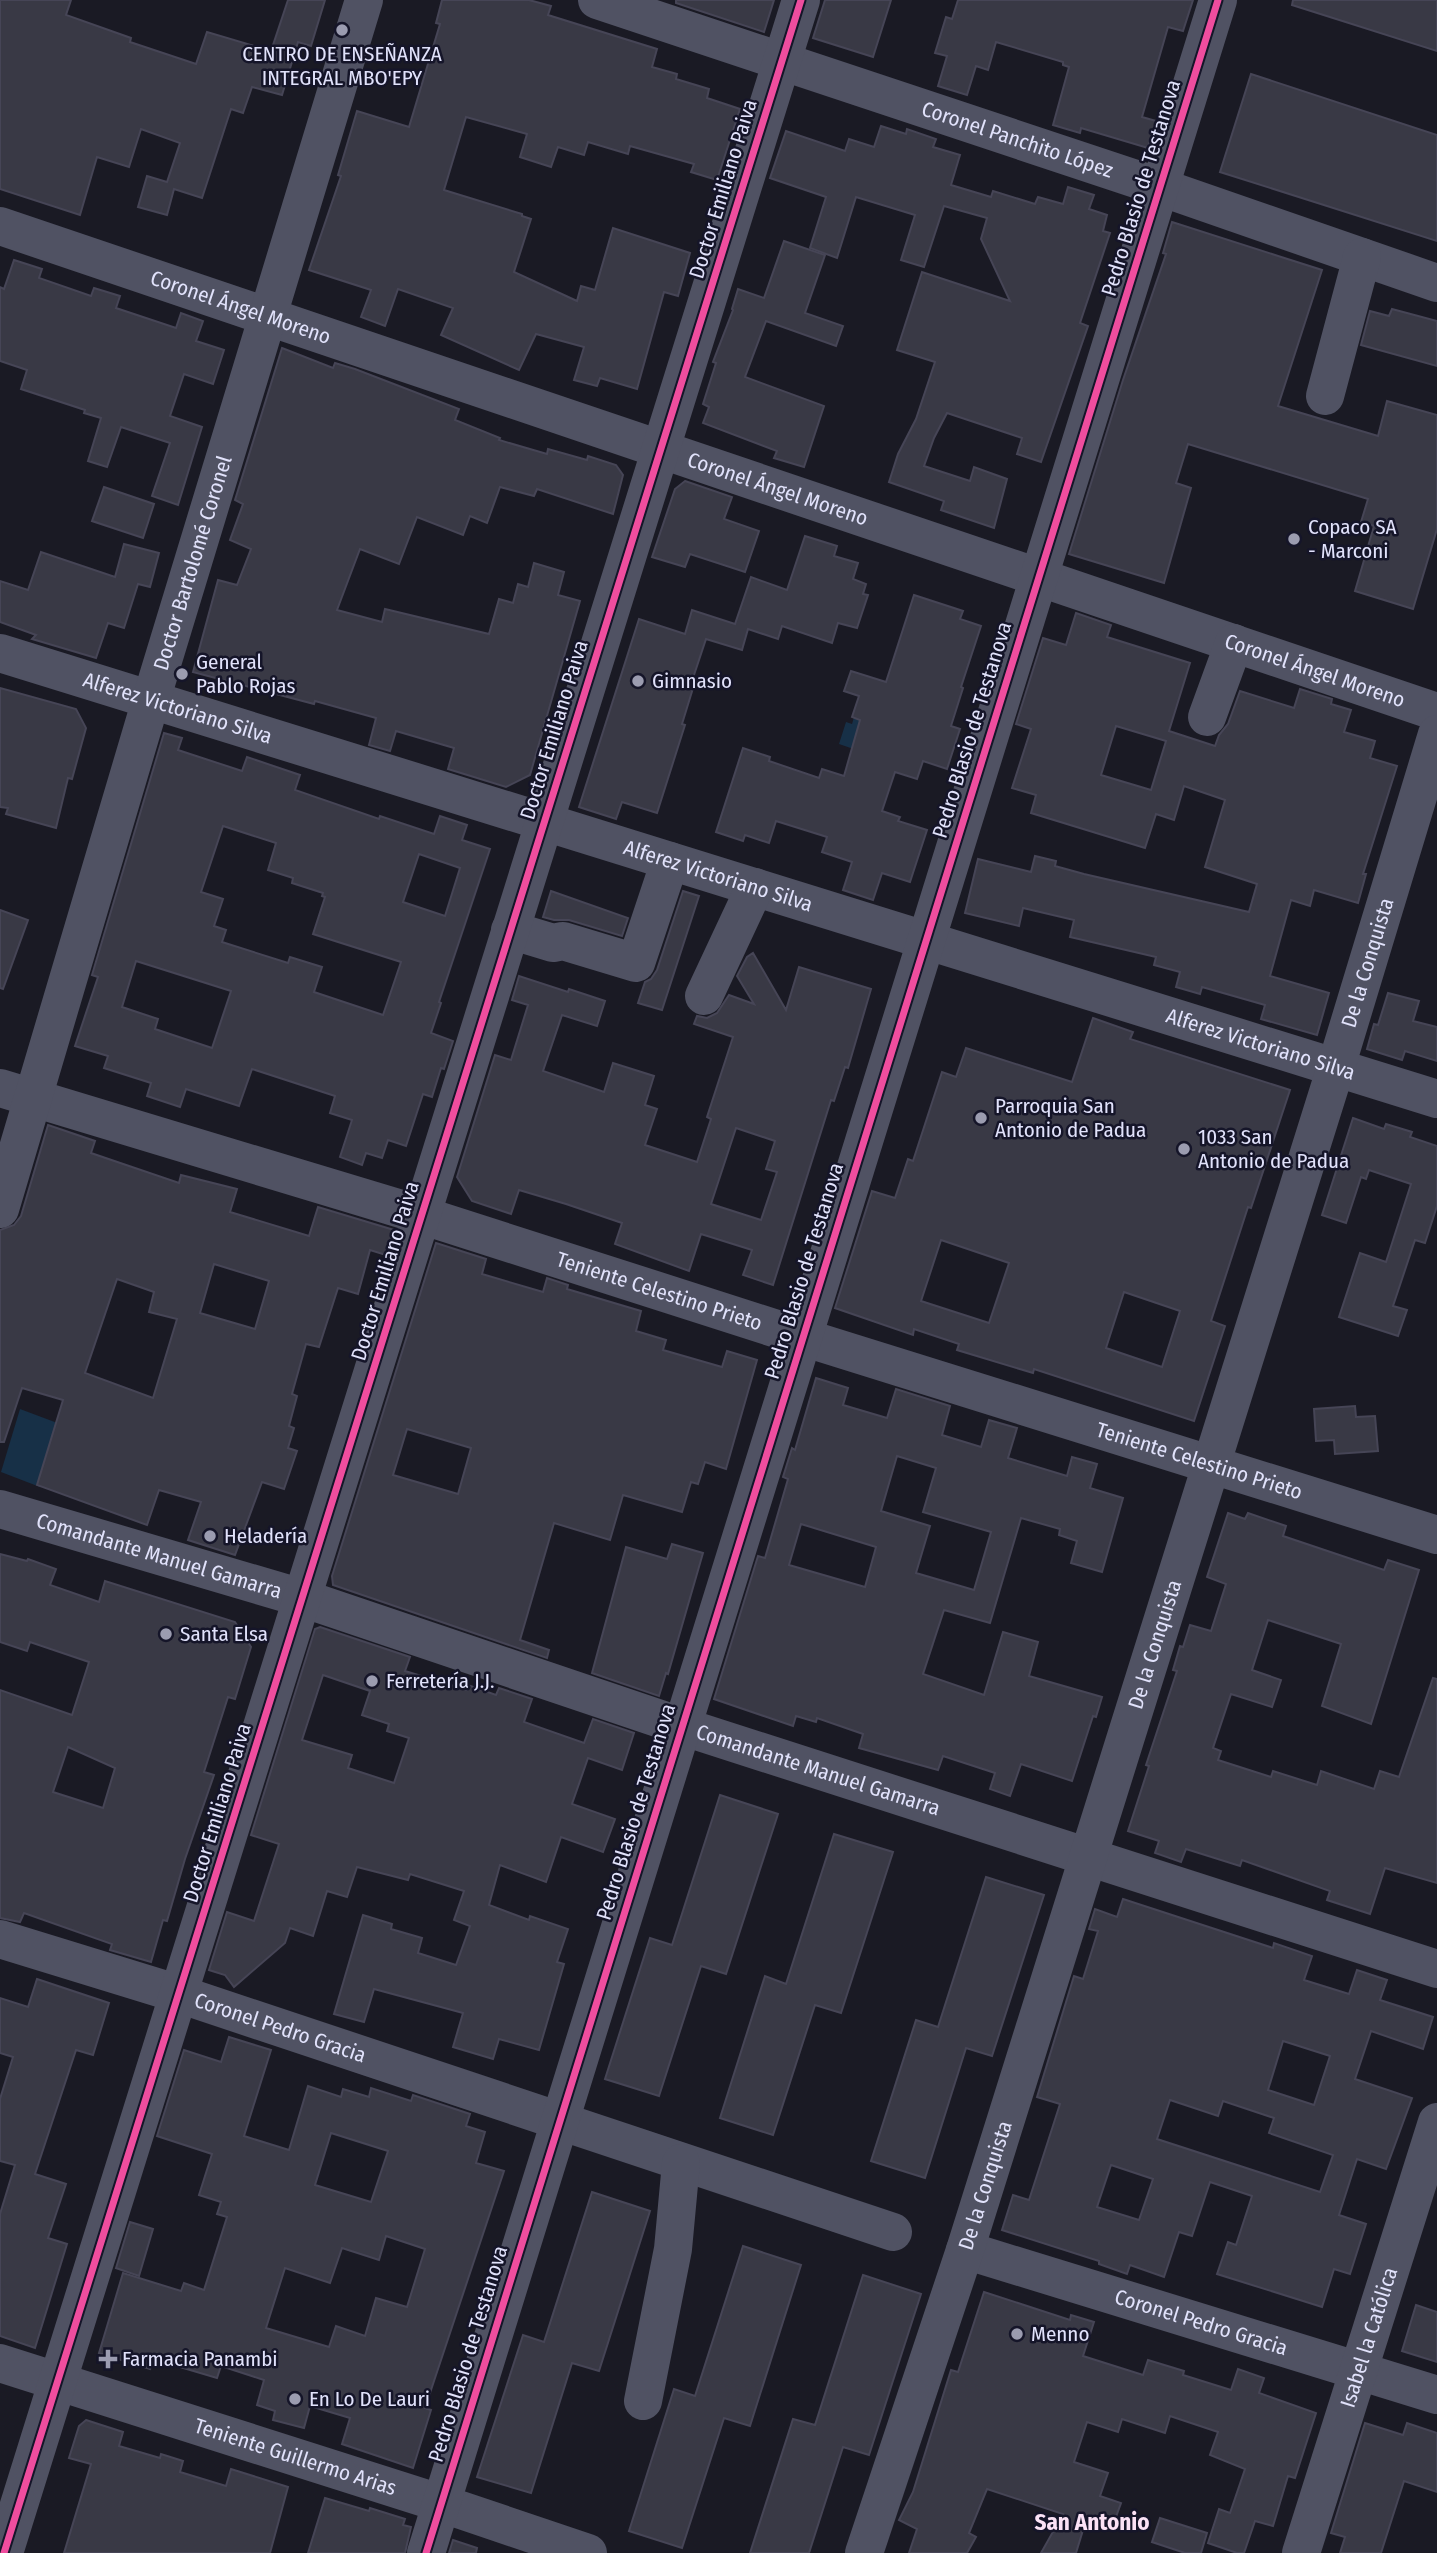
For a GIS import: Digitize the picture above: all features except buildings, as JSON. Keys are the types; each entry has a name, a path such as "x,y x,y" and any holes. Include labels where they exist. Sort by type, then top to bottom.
{"street":[{"name":"Doctor Bartolomé Coronel","path":"0,1209 17,1093 150,700 364,0"},
{"name":"Coronel Panchito López","path":"597,0 1160,187 1437,283"},
{"name":"Doctor Emiliano Paiva","path":"4,2553 801,0"},
{"name":"Pedro Blasio de Testanova","path":"426,2553 1218,0"},
{"name":"Coronel Ángel Moreno","path":"0,226 1437,712"},
{"path":"1325,396 1362,257"},
{"path":"1207,717 1234,643"},
{"name":"Alferez Victoriano Silva","path":"0,653 1437,1099"},
{"name":"De la Conquista","path":"864,2553 965,2250 1336,1067 1437,734"},
{"path":"510,930 553,943 563,941 636,963 670,861"},
{"path":"704,996 755,887"},
{"name":"Teniente Celestino Prieto","path":"17,1093 421,1215 1437,1535"},
{"name":"Comandante Manuel Gamarra","path":"0,1509 302,1598 681,1726 1437,1969"},
{"name":"Coronel Pedro Gracia","path":"0,1939 179,1994 893,2232"},
{"name":"Isabel la Católica","path":"1301,2553 1437,2122"},
{"path":"643,2401 673,2249 681,2163"},
{"name":"Coronel Pedro Gracia","path":"965,2250 1437,2395"},
{"name":"Teniente Guillermo Arias","path":"0,2363 588,2553"}],"water":[{"path":"855,714 870,719 871,755 839,744 846,722 852,724"},
{"path":"20,1409 60,1424 40,1487 1,1472"}],"cycle path":[{"path":"4,2553 801,0"},
{"path":"426,2553 1218,0"}],"place":[{"name":"CENTRO DE ENSEÑANZA INTEGRAL MBO'EPY","path":"342,30"},
{"name":"Copaco SA - Marconi","path":"1294,539"},
{"name":"General Pablo Rojas","path":"182,674"},
{"name":"Gimnasio","path":"638,681"},
{"name":"Parroquia San Antonio de Padua","path":"981,1118"},
{"name":"1033 San Antonio de Padua","path":"1184,1149"},
{"name":"Heladería","path":"210,1536"},
{"name":"Santa Elsa","path":"166,1634"},
{"name":"Ferretería J.J.","path":"372,1681"},
{"name":"Menno","path":"1017,2334"},
{"name":"Farmacia Panambi","path":"108,2359"},
{"name":"En Lo De Lauri","path":"295,2399"}],"district":[{"name":"San Antonio","path":"1092,2522"}]}
